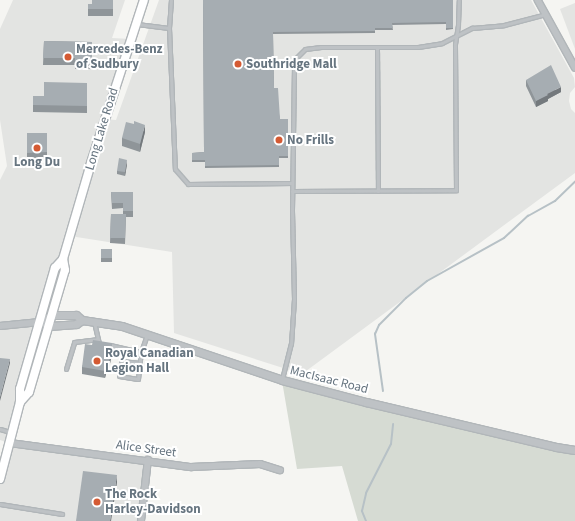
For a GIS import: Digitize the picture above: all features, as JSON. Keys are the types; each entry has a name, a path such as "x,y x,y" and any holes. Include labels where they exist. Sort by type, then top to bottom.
{"main road":[{"name":"Long Lake Road","path":"0,479 20,402 20,389 55,268 63,259 105,119 144,0"},
{"name":"Long Lake Road","path":"20,402 29,392 49,326 65,270 63,259"}],"street":[{"path":"541,1 546,14 575,67"},
{"path":"0,326 40,322 52,315"},
{"name":"MacIsaac Road","path":"52,315 76,315 82,320 122,326 282,380 366,402 556,447 575,450"},
{"name":"MacIsaac Road","path":"40,322 49,326 76,324 82,320"},
{"name":"Alice Street","path":"10,443 148,460 191,467 260,464 280,470"},
{"path":"141,521 148,460"}],"lane":[{"path":"171,0 169,28 175,169 188,184 292,184"},
{"path":"292,191 456,190 455,44 458,0"},
{"path":"282,380 291,344 294,299 292,184 294,66 297,57 305,49 321,47 418,47 442,42 456,34 472,28 504,25 546,14"},
{"path":"136,24 169,28"},
{"path":"377,47 378,190"},
{"path":"93,321 98,343 141,352"},
{"path":"119,376 138,379 141,352 147,335"},
{"path":"66,369 74,342 97,339"},
{"path":"121,361 140,363"},
{"path":"0,429 12,432"},
{"path":"0,504 62,514"}],"shaded area":[{"path":"13,0 125,0 112,38 131,39 105,119 116,120 159,0 531,0 574,78 575,87 570,93 569,101 571,109 575,113 575,173 302,374 174,333 172,252 70,236 55,268 10,442 148,460 141,521 0,521 0,479 9,443 0,440 0,180 7,166 0,120 0,29"},
{"path":"575,3 575,49 560,9"},
{"path":"282,381 575,450 575,521 358,521 342,466 297,469"}],"building":[{"path":"92,0 113,0 113,9 88,9 88,4 92,4"},
{"name":"Southridge Mall","path":"203,0 453,0 453,28 446,28 446,22 392,23 393,28 375,28 375,31 273,32 274,88 278,88 280,119 288,119 288,156 279,156 279,165 205,166 205,160 192,160 192,153 204,152"},
{"path":"44,41 92,42 92,61 75,61 75,58 43,58"},
{"path":"551,65 561,87 536,101 526,80"},
{"path":"44,82 87,83 87,106 33,105 33,96 44,96"},
{"path":"134,121 145,125 140,144 122,138 126,122 134,124"},
{"name":"Long Du","path":"27,133 47,133 47,152 27,153"},
{"path":"119,158 127,160 125,172 117,171"},
{"path":"111,192 133,192 133,211 123,211 123,203 112,203"},
{"path":"111,214 126,214 125,238 110,238"},
{"path":"101,249 112,249 112,258 101,258"},
{"name":"Royal Canadian Legion Hall","path":"93,340 112,343 109,363 107,362 105,371 82,367 85,344 92,345"},
{"path":"0,358 10,359 0,397"},
{"name":"The Rock Harley-Davidson","path":"83,471 117,475 110,521 76,521"}],"waterway":[{"path":"383,391 375,334 379,325 406,298 427,281 504,238 528,216 555,201 575,182"},
{"path":"366,521 362,511 366,493 391,444 393,424"}],"place":[{"name":"Mercedes-Benz of Sudbury","path":"68,57"},
{"name":"Southridge Mall","path":"238,64"},
{"name":"No Frills","path":"279,140"},
{"name":"Long Du","path":"37,148"},
{"name":"Royal Canadian Legion Hall","path":"97,361"},
{"name":"The Rock Harley-Davidson","path":"97,502"}]}
